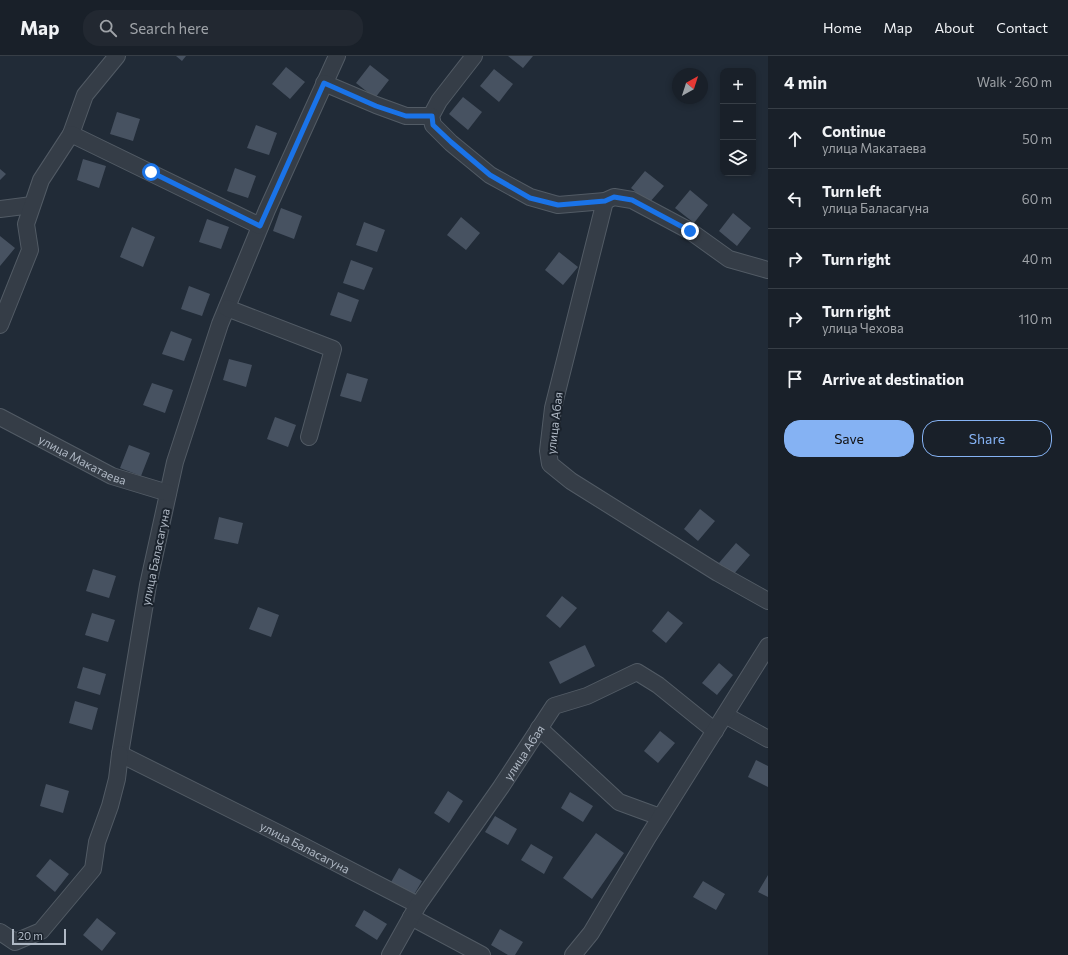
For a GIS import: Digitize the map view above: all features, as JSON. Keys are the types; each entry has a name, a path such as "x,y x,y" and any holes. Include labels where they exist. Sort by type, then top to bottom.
{"street":[{"path":"0,325 30,250 26,224 41,180 71,134 86,95 117,56"},
{"name":"улица Баласагуна","path":"337,56 260,226 220,324 175,462 148,585 120,754 278,833 414,911 482,955"},
{"path":"474,56 439,102 432,116 433,125 490,175 530,198 558,205 605,201 614,197 632,200 690,231 729,259 768,270"},
{"path":"324,83 376,106 406,116 432,116"},
{"path":"71,134 260,226"},
{"name":"улица Абая","path":"605,201 553,408 548,451 550,464 571,481 718,573 768,601"},
{"path":"0,210 32,205"},
{"path":"227,308 333,350 309,437"},
{"name":"улица Макатаева","path":"0,417 112,476 168,493"},
{"path":"573,955 591,933 660,817 768,646"},
{"name":"улица Абая","path":"390,955 414,911 501,787 554,706 587,696 636,672 658,685 715,731"},
{"path":"725,716 768,739"},
{"path":"539,728 619,802 660,817"},
{"path":"0,932 14,942 41,931 93,869 97,842 110,806 117,779 120,754"}],"building":[{"path":"176,56 186,56 182,61"},
{"path":"508,56 533,56 523,68"},
{"path":"370,65 389,80 375,98 356,83"},
{"path":"286,67 305,82 290,99 272,84"},
{"path":"494,69 513,84 499,102 480,86"},
{"path":"463,97 482,112 468,130 449,114"},
{"path":"117,112 140,119 133,141 110,134"},
{"path":"256,125 277,133 269,155 247,148"},
{"path":"83,159 106,166 99,188 77,180"},
{"path":"235,168 256,176 248,198 227,191"},
{"path":"0,169 6,174 0,180"},
{"path":"645,171 664,186 649,203 631,188"},
{"path":"690,190 708,205 694,223 675,208"},
{"path":"281,208 302,216 294,239 273,231"},
{"path":"733,213 751,228 737,246 719,231"},
{"path":"461,217 480,233 466,250 447,235"},
{"path":"207,219 229,227 221,249 199,242"},
{"path":"364,222 385,230 377,252 356,245"},
{"path":"132,227 155,237 143,267 120,257"},
{"path":"0,236 15,248 0,266"},
{"path":"559,252 578,267 563,285 545,270"},
{"path":"351,260 373,268 364,290 343,283"},
{"path":"189,286 210,294 202,316 181,309"},
{"path":"338,292 359,300 351,322 330,315"},
{"path":"171,331 192,339 184,361 162,354"},
{"path":"229,359 252,365 246,387 223,380"},
{"path":"347,373 368,379 361,402 340,396"},
{"path":"152,383 173,390 165,413 143,405"},
{"path":"275,417 296,425 288,447 267,439"},
{"path":"129,445 150,453 141,476 120,468"},
{"path":"700,509 715,521 698,541 684,529"},
{"path":"219,517 243,523 238,544 214,539"},
{"path":"736,543 750,555 733,575 719,563"},
{"path":"93,569 116,576 109,598 86,591"},
{"path":"562,596 577,608 560,628 546,616"},
{"path":"258,607 279,615 271,637 249,629"},
{"path":"668,611 683,623 666,643 652,631"},
{"path":"92,613 115,620 108,642 85,635"},
{"path":"585,645 595,666 560,684 549,662"},
{"path":"719,663 733,675 717,695 702,683"},
{"path":"83,667 106,674 100,695 77,688"},
{"path":"75,701 98,708 92,730 69,723"},
{"path":"660,731 675,743 658,763 644,751"},
{"path":"756,760 768,766 768,787 748,777"},
{"path":"46,784 69,791 63,813 40,806"},
{"path":"448,791 463,801 449,823 434,813"},
{"path":"570,792 593,806 583,822 561,808"},
{"path":"495,816 517,829 508,845 485,832"},
{"path":"596,833 624,853 592,899 563,878"},
{"path":"531,844 553,857 544,874 521,860"},
{"path":"50,859 69,874 55,892 36,876"},
{"path":"399,868 422,881 412,898 390,884"},
{"path":"768,875 768,897 758,892"},
{"path":"703,881 725,894 716,910 693,897"},
{"path":"364,910 387,924 377,940 355,926"},
{"path":"97,918 116,933 102,951 83,935"},
{"path":"500,929 523,942 515,955 508,955 491,945"}],"route":[{"path":"151,172 260,226 324,83 376,106 406,116 432,116 433,125 472,160 490,175 530,198 558,205 605,201 614,197 632,200 690,231"}]}
